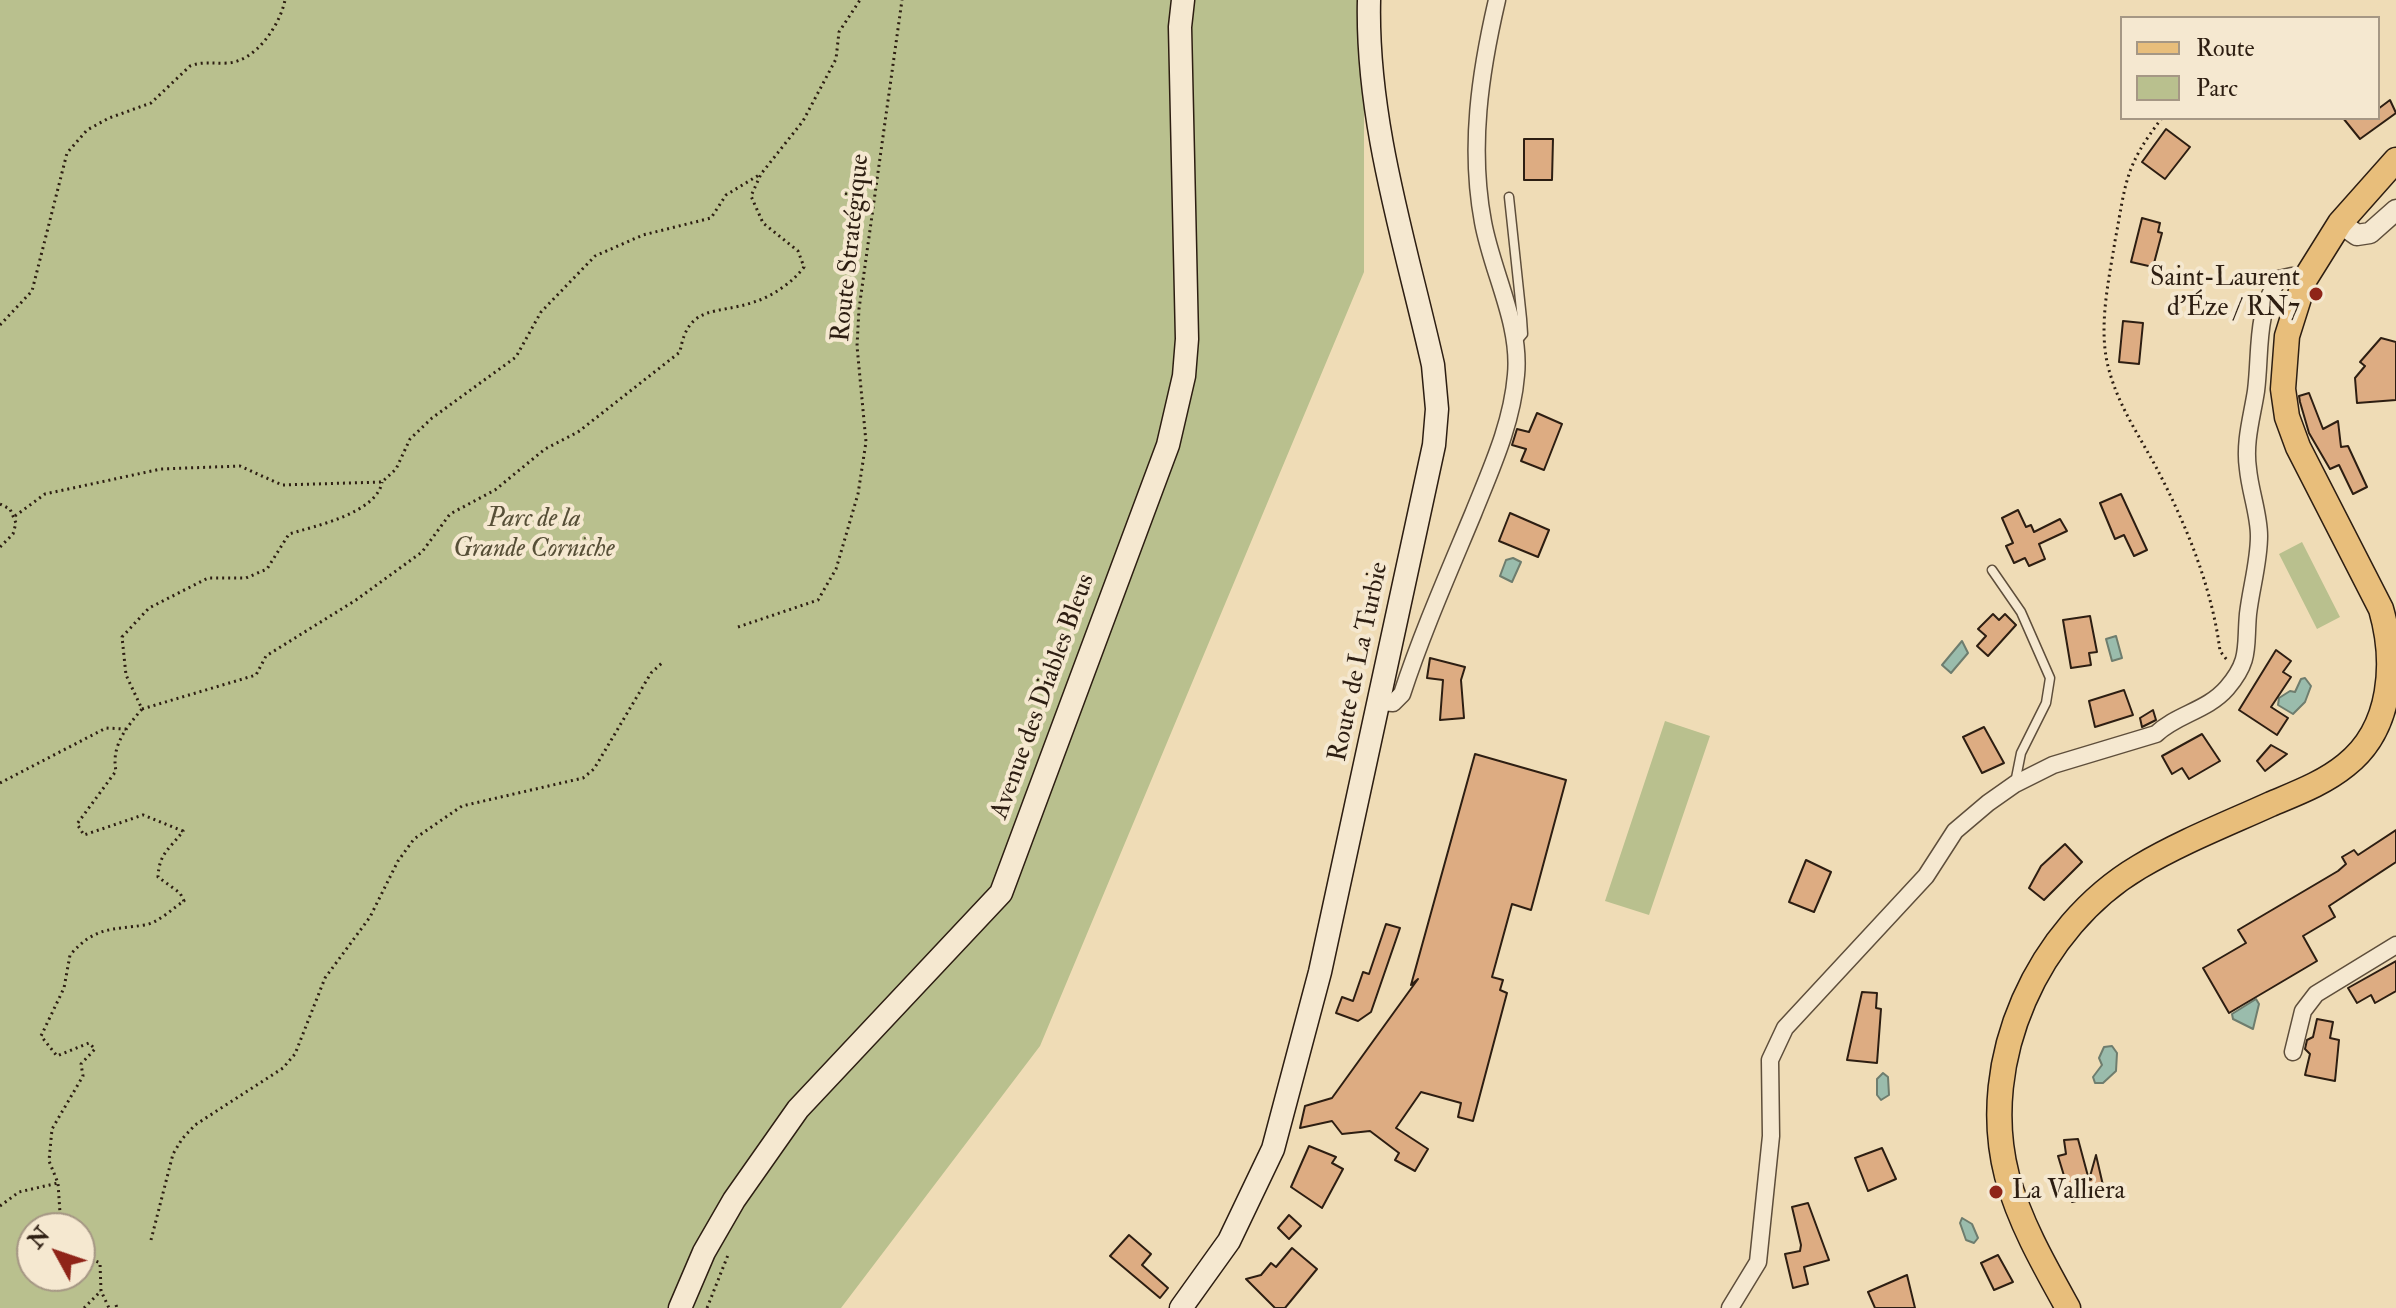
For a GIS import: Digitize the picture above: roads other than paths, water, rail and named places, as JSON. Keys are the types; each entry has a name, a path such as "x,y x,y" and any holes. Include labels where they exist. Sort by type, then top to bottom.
{"main road":[{"name":"Avenue des Diables Bleus","path":"680,1308 704,1252 734,1200 798,1109 1001,893 1168,445 1184,376 1187,339 1183,0"},
{"name":"Route de La Turbie","path":"1181,1308 1229,1241 1273,1149 1320,972 1434,445 1437,409 1433,365 1373,102 1368,45 1369,0"},
{"path":"2068,1308 2015,1201 2002,1144 2002,1080 2013,1029 2024,1000 2064,933 2111,886 2169,851 2322,782 2349,763 2367,741 2389,689 2389,636 2381,609 2287,417 2283,389 2287,336 2305,279 2340,223 2396,160"}],"street":[{"path":"1379,702 1393,703 1402,694 1415,654 1495,462 1512,401 1516,374 1515,344 1483,220 1476,119 1483,63 1497,0"},
{"path":"2340,223 2357,235 2370,233 2396,210"},
{"path":"1730,1308 1758,1262 1771,1136 1770,1060 1785,1028 1926,876 1955,831 2015,784 2075,757 2156,734 2166,725 2200,711 2215,699 2241,666 2248,650 2247,619 2260,533 2247,456 2258,347 2267,295 2279,279 2292,276 2305,279"},
{"path":"2293,1052 2303,1011 2316,994 2396,945"}],"lane":[{"path":"1509,197 1523,334 1515,344"},
{"path":"1992,570 2021,612 2050,678 2046,703 2021,753 2015,784"}],"place":[{"name":"Saint-Laurent d'Éze / RN7","path":"2316,294"},
{"name":"La Valliera","path":"1996,1192"}],"park label":[{"name":"Parc de la Grande Corniche","path":"534,535"}]}
